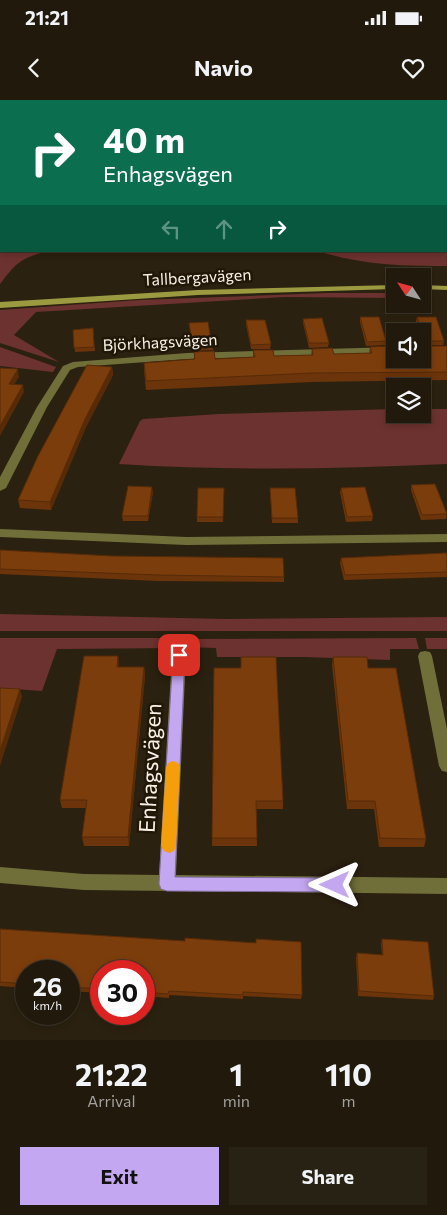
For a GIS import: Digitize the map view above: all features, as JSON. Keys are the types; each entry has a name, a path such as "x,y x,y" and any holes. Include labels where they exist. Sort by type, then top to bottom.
{"street":[{"name":"Tallbergavägen","path":"0,304 253,289 386,287"},
{"path":"431,287 447,288"},
{"name":"Björkhagsvägen","path":"0,488 42,406 66,368 76,364 187,356 386,350"},
{"path":"431,350 447,350"},
{"path":"0,533 195,541 447,538"},
{"name":"Enhagsvägen","path":"167,884 179,655"},
{"path":"424,656 447,766"},
{"path":"0,875 84,882 447,886"}],"shaded area":[{"path":"0,252 45,252 20,262 0,284"},
{"path":"321,252 447,252 447,266 382,264"},
{"path":"327,293 386,293 386,298 285,297 36,312 14,335 59,362 0,343 0,310 139,300"},
{"path":"0,347 56,367 53,372 0,366"},
{"path":"386,409 386,423 431,423 431,409 447,409 447,464 365,467 201,468 119,464 140,421 143,419 219,414"},
{"path":"0,614 226,619 447,617 447,631 0,631"},
{"path":"0,638 173,638 173,648 57,649 42,691 0,688"},
{"path":"416,638 419,649 390,649 390,660 305,657 217,657 216,648 183,647 184,639"},
{"path":"425,638 447,638 447,649 427,649"}],"building":[{"path":"360,317 379,317 386,341 367,342"},
{"path":"417,317 436,317 444,341 431,341 431,323 419,323"},
{"path":"322,318 329,343 309,343 303,319"},
{"path":"246,320 265,320 271,344 251,345"},
{"path":"208,322 212,346 193,346 189,323"},
{"path":"93,328 94,347 74,348 73,330"},
{"path":"386,346 386,368 431,368 431,346 447,346 447,372 312,373 146,381 144,363 195,359 194,352 214,351 215,359 255,357 253,350 273,350 274,356 313,355 312,349 332,348 334,354 372,353 370,347"},
{"path":"87,365 112,367 85,419 50,502 18,500 38,456"},
{"path":"0,368 18,369 9,384 23,385 0,426"},
{"path":"435,484 447,514 422,515 411,485"},
{"path":"128,486 152,487 148,516 122,516"},
{"path":"365,487 373,516 347,517 341,488"},
{"path":"198,488 224,488 223,517 197,517"},
{"path":"270,488 295,488 298,518 272,518"},
{"path":"0,550 112,556 283,558 284,577 158,575 0,569"},
{"path":"447,553 447,572 345,575 341,558"},
{"path":"84,656 118,656 117,667 144,667 128,837 82,837 87,800 60,800"},
{"path":"241,657 276,657 283,801 256,801 257,838 212,838 214,668 241,668"},
{"path":"333,657 367,657 368,668 396,668 426,839 380,838 375,801 348,801"},
{"path":"0,688 20,689 0,751"},
{"path":"0,929 185,941 185,938 256,943 256,939 301,942 302,995 243,992 243,995 169,991 168,994 155,993 155,960 90,960 90,988 80,988 80,960 15,960 15,983 0,982"},
{"path":"382,939 428,942 434,996 359,991 357,953 383,955"}],"slow traffic":[{"path":"169,846 173,767"}],"route":[{"path":"179,655 167,884 335,885"}]}
